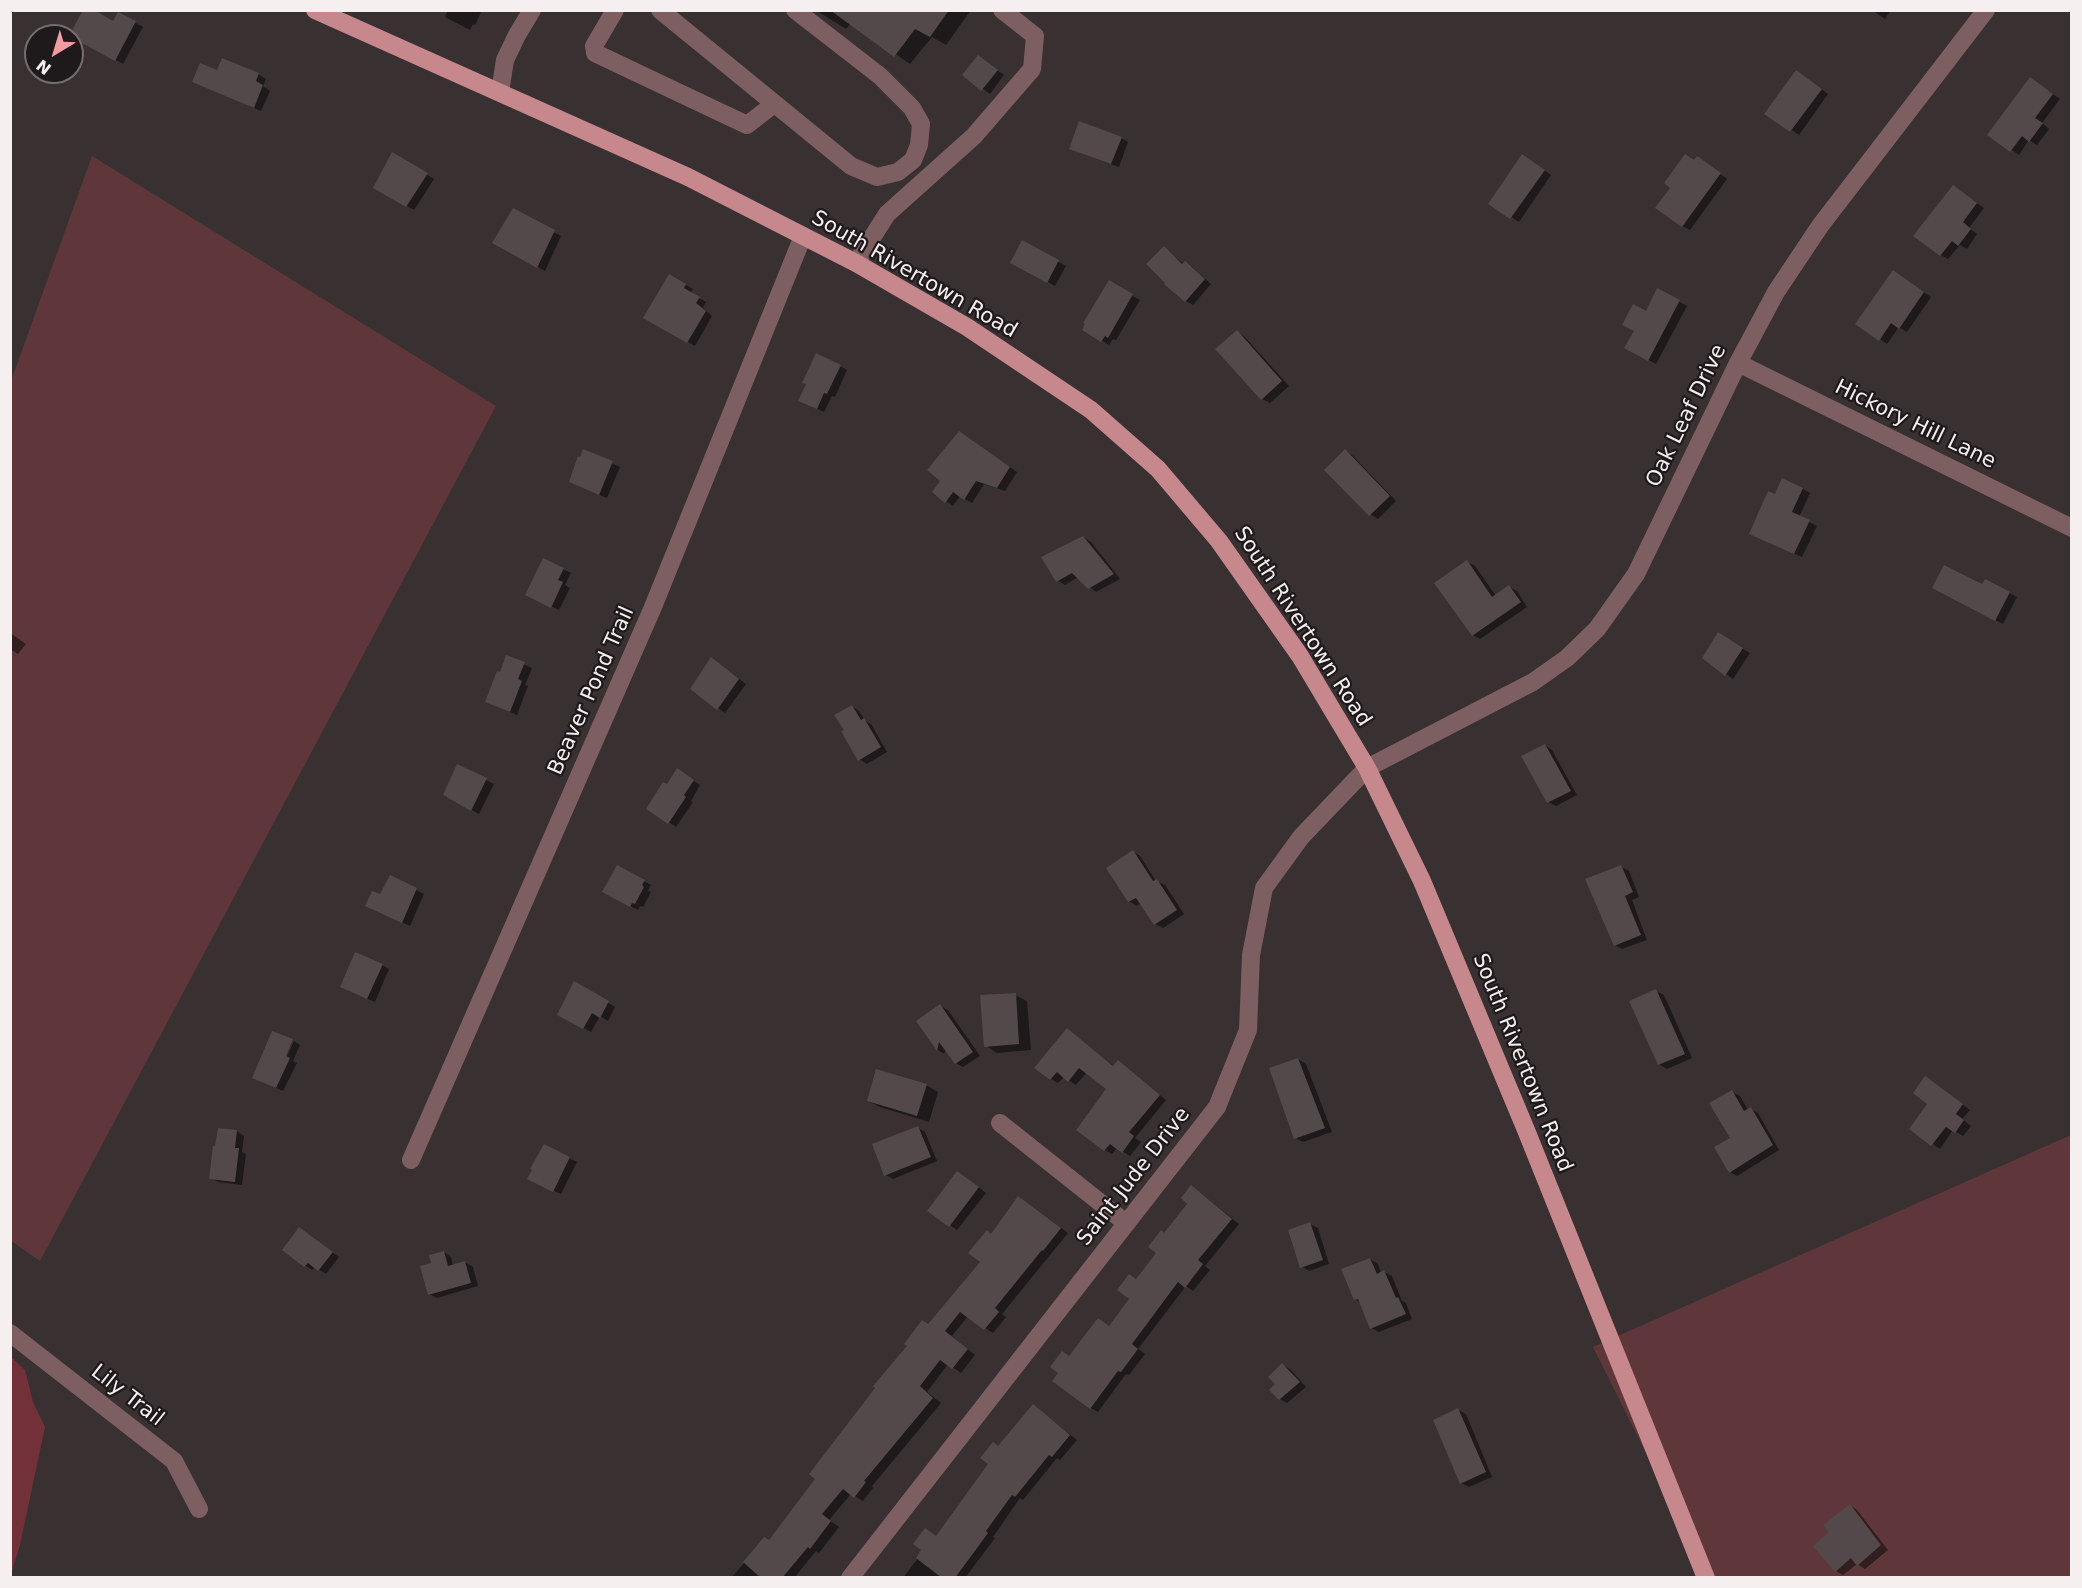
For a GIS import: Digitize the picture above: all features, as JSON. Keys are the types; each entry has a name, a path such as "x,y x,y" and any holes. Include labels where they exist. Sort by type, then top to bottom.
{"main road":[{"name":"South Rivertown Road","path":"315,10 688,177 856,263 968,327 1091,410 1158,469 1219,541 1300,656 1366,768 1426,891 1526,1130 1706,1578"}],"street":[{"path":"500,93 505,60 516,34 532,10"},
{"path":"615,10 594,46 595,52 747,125 774,104"},
{"path":"660,10 851,166 877,177 898,172 913,160 919,145 921,124 912,108 880,76 795,10"},
{"path":"856,263 887,214 974,136 1032,69 1035,36 1002,10"},
{"name":"Oak Leaf Drive","path":"1366,768 1533,682 1567,658 1598,629 1636,574 1738,363 1776,292 1820,226 1986,10"},
{"name":"Beaver Pond Trail","path":"411,1160 653,607 803,236"},
{"name":"Hickory Hill Lane","path":"1738,363 2072,528"},
{"name":"Saint Jude Drive","path":"850,1578 1217,1107 1248,1030 1251,955 1264,888 1301,837 1366,768"},
{"path":"1000,1123 1126,1223"},
{"name":"Lily Trail","path":"10,1333 174,1461 199,1509"}],"shaded area":[{"path":"92,156 496,406 40,1261 10,1240 11,381"},
{"path":"2071,1135 2071,1577 1708,1577 1593,1347"},
{"path":"11,1357 25,1370 33,1402 45,1427 20,1545 11,1574"}],"building":[{"path":"83,10 94,10 113,21 118,12 136,21 115,61 84,44 84,24 75,24"},
{"path":"830,10 949,10 930,37 915,29 894,57"},
{"path":"978,55 998,70 981,91 962,75"},
{"path":"222,58 259,73 256,81 263,85 254,108 192,82 200,63 217,70"},
{"path":"1796,70 1822,89 1790,132 1764,114"},
{"path":"2030,77 2053,94 2035,118 2043,123 2029,142 2022,136 2010,152 1987,135"},
{"path":"1079,121 1122,137 1111,164 1069,149"},
{"path":"392,152 428,173 406,207 373,188"},
{"path":"1522,154 1545,170 1510,219 1488,204"},
{"path":"1685,154 1694,160 1697,156 1721,173 1682,227 1655,208 1670,188 1664,183"},
{"path":"1953,185 1977,203 1963,222 1971,229 1958,246 1952,241 1940,256 1913,236"},
{"path":"513,208 555,230 537,268 492,243"},
{"path":"1022,240 1059,260 1047,283 1010,263"},
{"path":"1164,246 1182,264 1185,261 1205,279 1185,302 1146,264"},
{"path":"1893,270 1924,292 1899,329 1891,323 1879,341 1855,324"},
{"path":"669,274 686,284 684,288 700,297 696,303 706,311 687,343 643,318"},
{"path":"1109,280 1133,294 1108,338 1105,336 1101,342 1082,330 1085,324 1083,323"},
{"path":"1657,288 1680,300 1648,361 1624,348 1634,331 1622,325 1633,304 1646,311"},
{"path":"1237,330 1282,381 1261,400 1215,349"},
{"path":"816,353 841,365 817,409 798,401 806,384 802,383"},
{"path":"959,431 1010,467 997,488 976,481 964,500 953,492 945,503 932,492 940,481 927,470"},
{"path":"583,449 613,461 599,495 569,482 578,456 580,457"},
{"path":"1345,449 1390,496 1369,516 1324,470"},
{"path":"1782,478 1803,488 1792,512 1810,520 1794,554 1749,534 1768,491 1775,494"},
{"path":"1083,536 1114,574 1088,589 1072,573 1056,582 1041,557"},
{"path":"543,558 564,568 558,580 563,582 551,608 525,595"},
{"path":"1467,560 1492,597 1509,585 1521,602 1472,636 1434,583"},
{"path":"1944,565 1982,584 1985,579 2010,592 1995,621 1932,588"},
{"path":"1718,632 1743,648 1725,676 1702,658"},
{"path":"506,655 525,662 518,679 522,681 510,712 485,702"},
{"path":"711,657 739,679 717,710 690,689"},
{"path":"852,705 861,720 864,718 881,747 858,761 841,731 844,730 834,715"},
{"path":"1545,744 1571,791 1547,803 1521,756"},
{"path":"457,764 487,778 471,811 443,795"},
{"path":"677,768 694,780 668,824 646,809 663,782 667,784"},
{"path":"1133,850 1153,881 1157,879 1177,910 1154,925 1136,898 1128,902 1106,868"},
{"path":"617,865 645,880 635,904 632,903 630,907 602,892"},
{"path":"1621,865 1633,892 1625,896 1641,935 1614,946 1585,879"},
{"path":"390,875 417,888 402,923 365,906 372,891 380,894"},
{"path":"355,952 383,964 367,999 340,987"},
{"path":"574,981 609,1001 600,1018 592,1013 583,1029 557,1015"},
{"path":"1656,989 1685,1054 1658,1065 1629,1001"},
{"path":"1016,993 1019,1044 984,1047 980,995"},
{"path":"940,1004 973,1052 955,1064 939,1042 937,1051 916,1021"},
{"path":"1067,1028 1113,1066 1118,1060 1160,1095 1129,1132 1134,1136 1122,1153 1110,1144 1104,1151 1076,1130 1106,1089 1079,1068 1068,1082 1057,1072 1050,1080 1034,1068"},
{"path":"272,1031 293,1039 286,1056 290,1058 276,1088 252,1078"},
{"path":"1298,1058 1325,1128 1294,1139 1269,1068"},
{"path":"876,1069 927,1084 917,1116 867,1101"},
{"path":"1925,1076 1963,1104 1956,1114 1964,1120 1955,1133 1946,1127 1931,1146 1909,1129 1927,1104 1913,1093"},
{"path":"1732,1090 1744,1111 1751,1107 1773,1145 1729,1173 1714,1147 1730,1138 1709,1103"},
{"path":"918,1126 931,1157 884,1176 872,1144"},
{"path":"218,1128 237,1130 235,1148 239,1148 235,1182 209,1179"},
{"path":"544,1144 570,1157 553,1192 527,1179"},
{"path":"957,1171 979,1187 949,1227 927,1211"},
{"path":"1191,1185 1232,1219 1198,1260 1203,1264 1185,1288 1178,1282 1132,1344 1138,1349 1121,1372 1118,1371 1090,1409 1052,1381 1058,1373 1050,1367 1062,1351 1069,1356 1098,1318 1109,1326 1129,1299 1117,1290 1129,1274 1136,1279 1156,1253 1148,1247 1161,1230 1164,1233 1187,1204 1181,1198"},
{"path":"1018,1196 1061,1228 995,1308 999,1312 984,1330 960,1312 945,1331 968,1349 952,1369 940,1360 920,1386 933,1398 864,1481 866,1482 854,1498 843,1489 822,1514 831,1521 810,1549 808,1547 782,1578 761,1578 743,1562 764,1537 769,1540 815,1479 809,1474 875,1388 873,1386 907,1346 904,1344 922,1320 928,1324 980,1262 968,1253 987,1230 991,1234"},
{"path":"1310,1222 1323,1260 1300,1268 1288,1230"},
{"path":"299,1227 333,1252 318,1271 308,1263 304,1267 282,1250"},
{"path":"444,1251 448,1266 465,1261 471,1283 428,1295 420,1266 431,1263 429,1255"},
{"path":"1370,1258 1377,1274 1384,1270 1406,1314 1370,1329 1358,1299 1354,1300 1341,1269"},
{"path":"1282,1363 1300,1382 1279,1400 1269,1390 1275,1384 1268,1377"},
{"path":"1033,1404 1070,1435 1052,1457 1049,1455 1015,1497 1012,1495 955,1578 942,1578 916,1558 921,1550 913,1544 925,1528 936,1536 988,1464 980,1458 993,1442 998,1446"},
{"path":"1458,1408 1486,1472 1460,1484 1433,1420"},
{"path":"1850,1504 1881,1545 1857,1566 1851,1558 1835,1572 1813,1546 1829,1532 1823,1525"}]}
